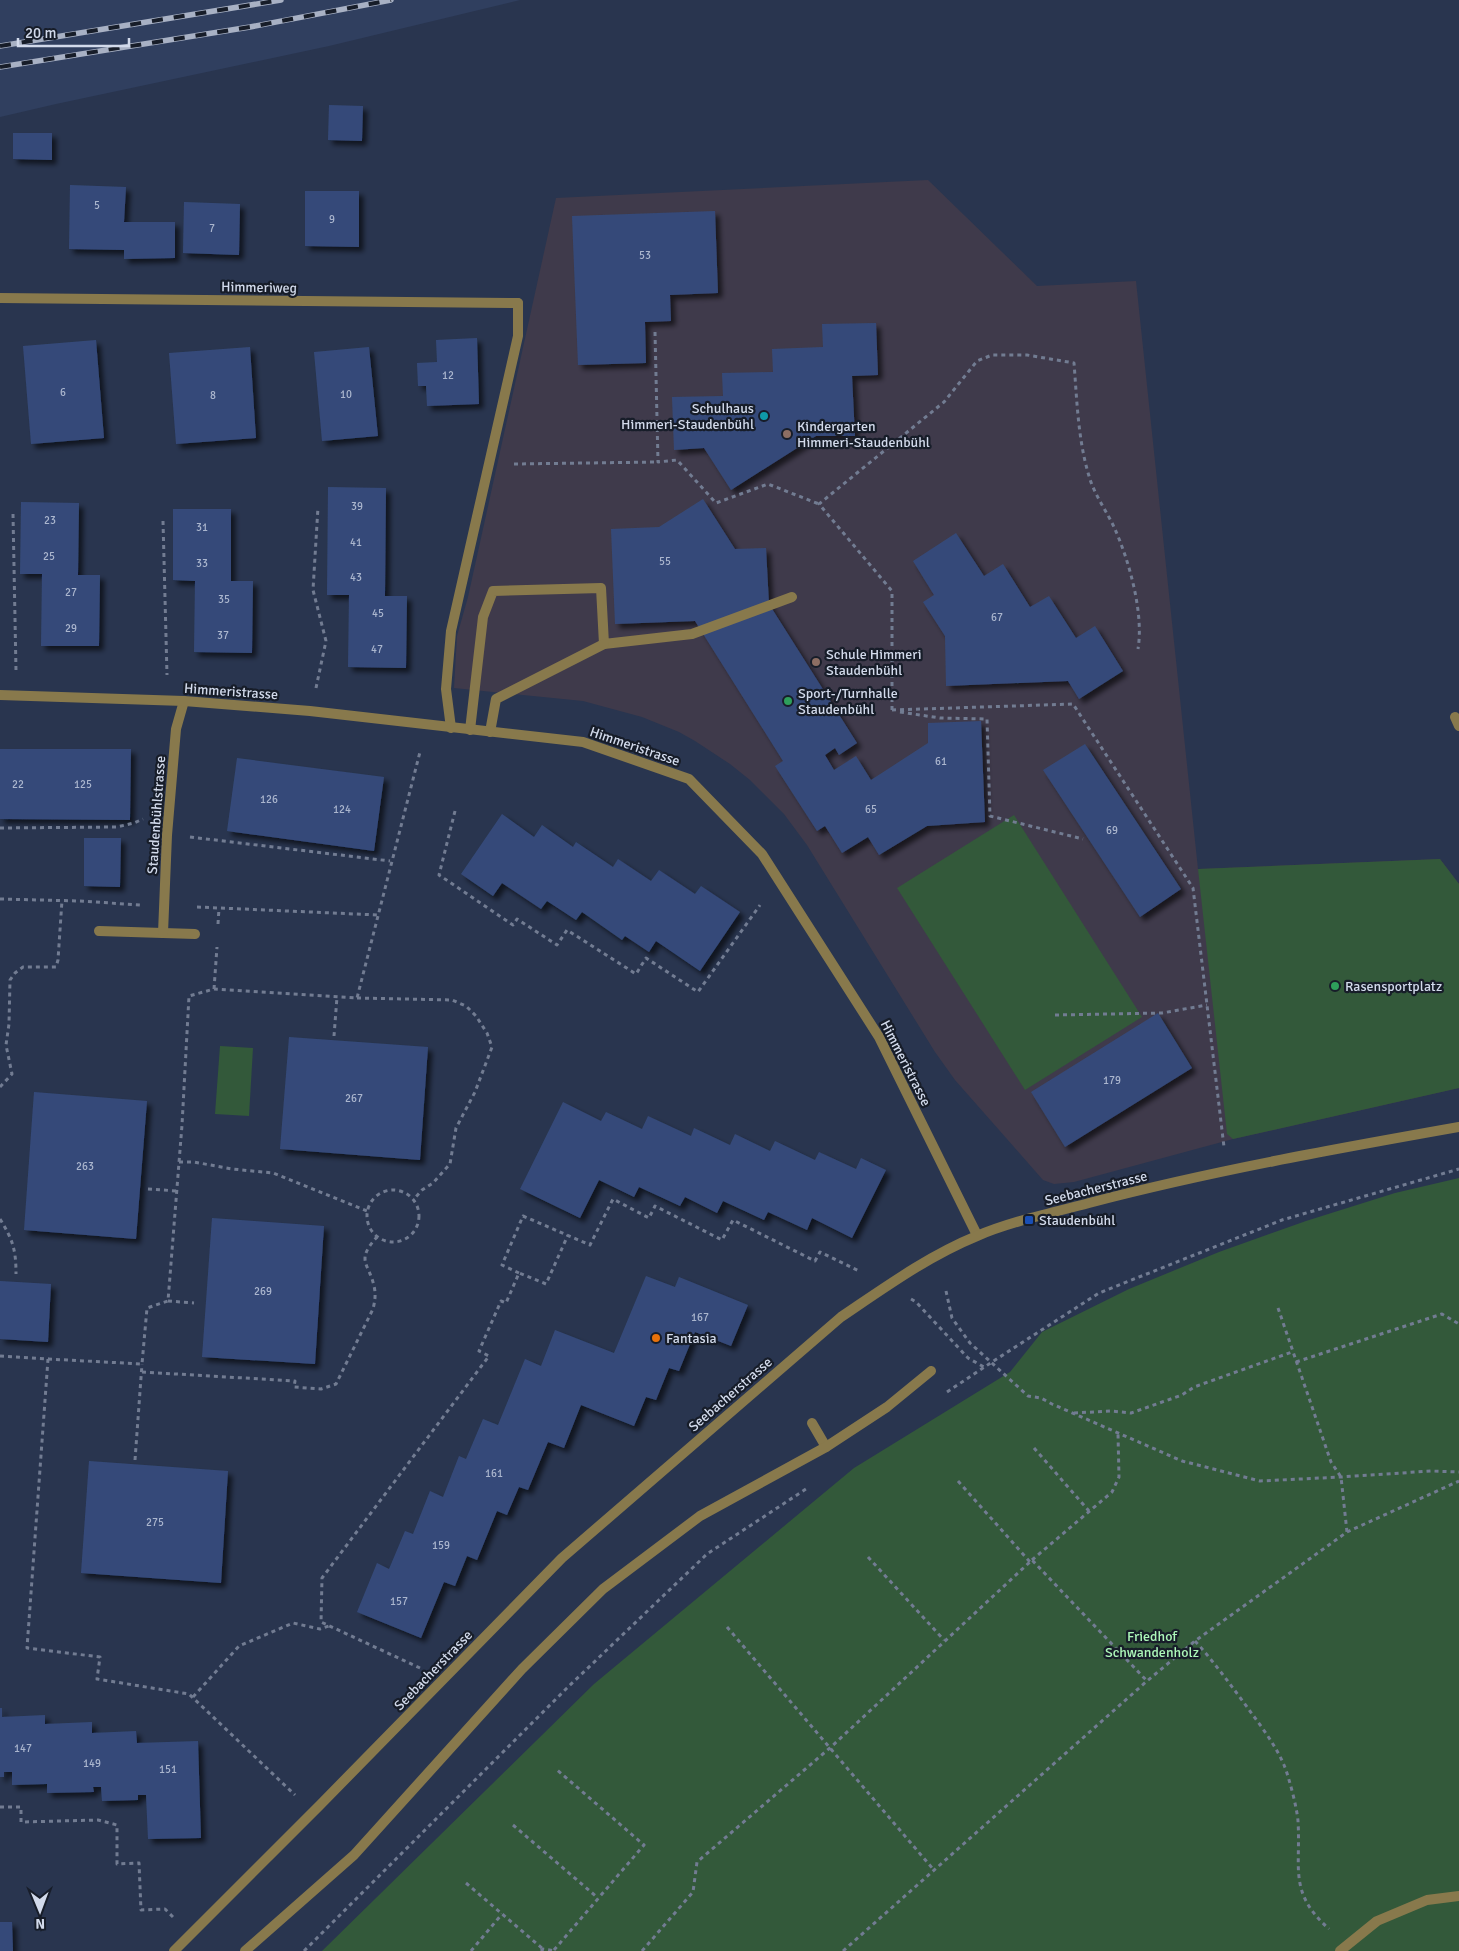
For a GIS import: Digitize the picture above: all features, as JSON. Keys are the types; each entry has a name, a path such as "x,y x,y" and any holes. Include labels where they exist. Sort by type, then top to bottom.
{"street":[{"name":"Himmeriweg","path":"0,298 518,303 518,336 489,465"},
{"path":"451,728 446,689 451,631 489,465"},
{"path":"470,730 483,617 493,591 601,588 604,644"},
{"path":"490,732 496,699 604,644 692,634 792,597"},
{"name":"Himmeristrasse","path":"0,695 184,700 310,711 583,742 689,779 762,854 879,1038 977,1235"},
{"name":"Staudenbühlstrasse","path":"163,933 166,835 176,729 184,700"},
{"path":"99,931 195,934"},
{"name":"Seebacherstrasse","path":"174,1951 562,1558 841,1317 889,1285 933,1258 977,1235 1118,1196 1286,1158 1459,1127"},
{"path":"245,1951 354,1855 522,1669 603,1589 700,1516 826,1447 887,1407 931,1371"},
{"path":"812,1424 826,1447"},
{"path":"1343,1948 1378,1921 1427,1900 1459,1896"}],"path":[{"path":"655,332 658,462"},
{"path":"819,504 944,402 977,361 992,355 1018,355 1074,363 1081,444 1089,478 1114,528 1130,572 1140,633 1138,649"},
{"path":"489,465 677,460 716,504 768,484 819,504 892,591 892,710"},
{"path":"316,688 326,641 313,590 318,507"},
{"path":"13,514 16,672"},
{"path":"163,521 167,676"},
{"path":"892,710 1073,704 1193,888 1224,1147"},
{"path":"892,710 940,718 987,719 990,816 1083,839"},
{"path":"357,998 390,861 420,752"},
{"path":"455,811 439,875 513,925 517,919 557,946 567,930 636,974 646,958 698,992 760,905"},
{"path":"0,828 117,826 134,823 149,817"},
{"path":"188,837 390,861"},
{"path":"0,899 62,900 164,906"},
{"path":"0,1087 12,1074 6,1045 9,1024 10,980 23,967 56,967 62,900"},
{"path":"219,908 378,915"},
{"path":"168,1301 190,996 214,989 357,998 452,1000 466,1006 487,1032 492,1047 474,1092 456,1128 450,1164 433,1183 422,1190 414,1199"},
{"path":"334,1036 338,997"},
{"path":"1055,1015 1162,1013 1207,1005"},
{"path":"178,1162 194,1162 232,1169 273,1173 367,1211"},
{"path":"943,1396 984,1367 1099,1293 1282,1220 1459,1169"},
{"path":"148,1189 176,1191"},
{"path":"392,1190 404,1192 414,1199 419,1210 419,1222 414,1233 405,1240 393,1243 382,1241 372,1233 367,1222 367,1211 372,1200 381,1192 392,1190"},
{"path":"568,1235 546,1284 502,1265 523,1216 568,1235 590,1245 613,1199 649,1218 655,1206 722,1240 732,1220 816,1261 820,1252 859,1271"},
{"path":"0,1219 16,1254 16,1274"},
{"path":"142,1372 295,1381 294,1387 321,1389 336,1384 364,1323 373,1310 374,1286 365,1265 366,1255 377,1237"},
{"path":"425,1670 321,1622 322,1578 489,1356 479,1351 501,1301 506,1303 519,1273"},
{"path":"889,1285 916,1302 968,1358 984,1367"},
{"path":"946,1291 952,1318 970,1343 1028,1396 1041,1398 1182,1461 1260,1480 1431,1471 1459,1472"},
{"path":"135,1460 147,1308 168,1301 194,1303"},
{"path":"1278,1308 1331,1462 1341,1477 1347,1532"},
{"path":"1296,1362 1442,1314 1459,1324"},
{"path":"1073,1413 1102,1411 1131,1413 1146,1409 1182,1395 1194,1387 1292,1352"},
{"path":"0,1356 142,1364"},
{"path":"48,1359 27,1648 100,1657 96,1679 190,1694 295,1794"},
{"path":"642,1951 693,1892 697,1862 831,1747 1031,1561 1112,1492 1119,1477 1118,1434"},
{"path":"1034,1448 1089,1511"},
{"path":"843,1951 933,1869 1195,1641 1347,1532 1459,1481"},
{"path":"958,1482 1147,1681"},
{"path":"304,1951 567,1688 707,1554 811,1486"},
{"path":"868,1556 944,1640"},
{"path":"193,1697 238,1646 293,1623 320,1628 330,1626"},
{"path":"727,1627 933,1869"},
{"path":"1195,1641 1216,1665 1266,1734 1284,1766 1298,1818 1298,1880 1304,1899 1343,1948"},
{"path":"466,1883 542,1950 555,1950 644,1845 556,1769"},
{"path":"0,1807 21,1807 22,1822 98,1820 117,1825 117,1864 139,1863 141,1910 165,1909 174,1918"},
{"path":"513,1825 598,1898"},
{"path":"471,1951 502,1914"}],"shaded area":[{"path":"0,0 520,0 329,46 0,117"},
{"name":"Schule Himmeri Staudenbühl","path":"928,180 1037,286 1136,281 1198,869 1440,859 1459,884 1459,1088 1233,1139 1074,1182 1054,1184 1043,1180 955,1080 935,1052 807,845 784,814 750,780 695,741 679,732 642,717 583,701 454,688 457,636 468,597 556,198"}],"green space":[{"path":"1014,815 1142,1017 1025,1090 897,888"},
{"name":"Rasensportplatz","path":"1440,859 1459,884 1459,1088 1233,1139 1227,1134 1198,869"},
{"path":"220,1046 253,1048 249,1116 215,1114"},
{"name":"Friedhof Schwandenholz","path":"1459,1178 1459,1951 322,1951 594,1684 854,1468 1010,1372 1042,1332 1129,1289 1219,1252 1306,1221 1395,1193"}],"building":[{"path":"329,105 363,106 362,141 328,140"},
{"path":"13,133 52,133 52,160 13,159"},
{"path":"70,185 126,187 124,222 175,222 175,258 124,259 124,250 69,249"},
{"path":"305,191 359,191 359,247 305,246"},
{"path":"184,202 240,204 239,255 183,253"},
{"path":"715,211 718,293 670,295 671,321 645,322 646,363 578,365 572,216"},
{"name":"Schulhaus Himmeri-Staudenbühl","path":"876,323 878,375 852,376 855,436 816,436 731,490 704,448 674,450 672,397 723,396 722,373 773,372 772,349 823,347 822,324"},
{"path":"477,338 479,404 427,406 426,386 418,386 417,363 437,362 436,340"},
{"path":"96,340 104,438 31,444 23,346"},
{"path":"250,347 256,438 176,444 169,353"},
{"path":"369,347 378,436 322,441 314,352"},
{"path":"328,487 386,488 385,596 407,596 406,668 348,667 349,595 327,595"},
{"path":"703,499 735,549 766,548 769,604 857,743 839,755 835,748 825,755 834,770 856,756 871,780 928,743 928,723 981,721 985,822 927,826 879,855 868,837 842,853 825,826 817,831 775,766 783,761 695,621 615,624 611,529 659,527"},
{"path":"21,502 79,503 78,575 100,575 99,646 41,646 42,574 20,574"},
{"path":"173,509 231,509 231,581 253,581 252,653 194,652 195,581 173,580"},
{"path":"956,533 984,576 1003,564 1030,607 1049,596 1076,638 1095,626 1123,671 1079,699 1068,681 946,686 945,636 923,602 934,595 913,561"},
{"path":"1085,744 1181,889 1140,917 1043,770"},
{"path":"0,749 131,749 130,820 0,819"},
{"path":"237,758 384,777 374,851 227,831"},
{"path":"502,814 534,837 542,825 573,847 576,842 613,867 618,859 651,881 659,870 695,894 701,886 740,912 700,971 656,941 649,952 625,936 622,940 582,912 576,920 547,901 541,909 502,883 493,896 461,874"},
{"path":"84,838 121,838 120,887 84,886"},
{"path":"1158,1013 1192,1068 1065,1147 1031,1092"},
{"path":"289,1037 428,1047 420,1160 280,1149"},
{"path":"34,1092 147,1101 136,1239 24,1230"},
{"path":"563,1102 601,1121 606,1112 642,1129 648,1116 691,1136 694,1128 730,1145 735,1134 770,1151 775,1141 815,1160 819,1152 856,1169 861,1158 886,1170 852,1238 812,1218 807,1230 768,1212 764,1220 723,1201 717,1213 685,1197 680,1206 639,1187 634,1197 599,1180 580,1218 520,1189"},
{"path":"212,1218 324,1226 315,1364 202,1357"},
{"path":"646,1276 675,1287 679,1277 748,1305 731,1346 695,1332 679,1371 669,1368 656,1400 646,1397 634,1426 581,1405 564,1448 548,1442 528,1490 519,1487 507,1515 497,1511 477,1560 467,1556 455,1586 444,1582 421,1638 357,1612 377,1563 389,1569 405,1531 413,1534 430,1491 443,1497 459,1456 466,1459 483,1419 498,1425 525,1359 541,1366 555,1330 614,1353"},
{"path":"0,1281 51,1284 48,1342 0,1339"},
{"path":"89,1461 228,1471 221,1583 81,1573"},
{"path":"0,1708 2,1708 2,1717 45,1715 45,1724 92,1722 92,1733 136,1731 137,1743 198,1741 201,1838 148,1839 146,1795 138,1795 138,1800 102,1801 101,1787 93,1787 94,1792 47,1793 47,1784 12,1785 12,1772 4,1772 4,1777 0,1777"},
{"path":"0,1922 12,1922 13,1951 0,1951"}],"railway":[{"path":"0,46 281,0"},
{"path":"0,67 250,27 391,0"}],"place":[{"name":"Schulhaus Himmeri-Staudenbühl","path":"764,416"},
{"name":"Kindergarten Himmeri-Staudenbühl","path":"787,434"},
{"name":"Schule Himmeri Staudenbühl","path":"816,662"},
{"name":"Sport-/Turnhalle Staudenbühl","path":"788,701"},
{"name":"Rasensportplatz","path":"1335,986"},
{"name":"Staudenbühl","path":"1029,1220"},
{"name":"Fantasia","path":"656,1338"}]}
